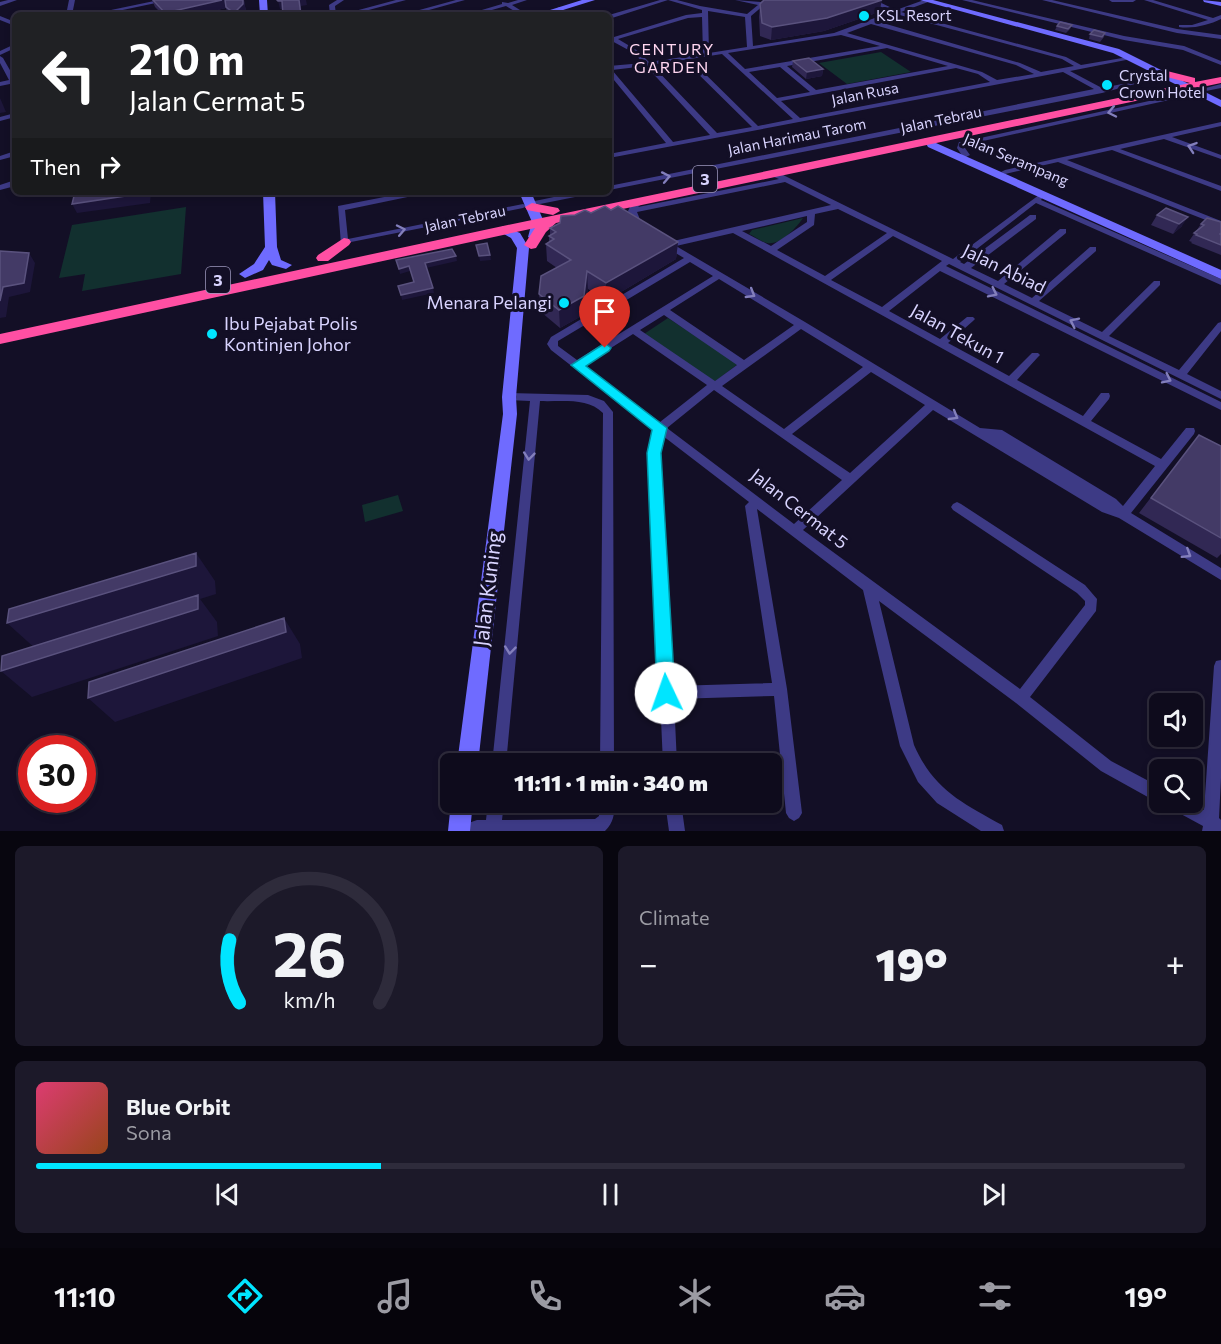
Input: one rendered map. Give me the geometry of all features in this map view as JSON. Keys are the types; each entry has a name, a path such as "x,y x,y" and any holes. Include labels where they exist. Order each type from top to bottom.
{"highway":[{"path":"1163,73 1189,87"},
{"name":"Jalan Tebrau","path":"612,192 857,147 1065,105 1105,93 1189,87 1221,74"},
{"name":"Jalan Tebrau","path":"0,339 503,230 536,214 637,206 772,173 1221,80"},
{"path":"857,147 913,139 929,140 929,137 935,134 986,121"},
{"path":"899,147 923,146 948,149 949,142 955,135"},
{"name":"Jalan Tebrau","path":"0,327 536,214 600,195"},
{"path":"531,245 541,229 536,214"},
{"path":"323,258 344,242"}],"street":[{"path":"0,4 14,0"},
{"path":"122,0 124,12"},
{"path":"106,12 167,0"},
{"path":"333,12 332,5 341,0"},
{"path":"371,12 403,0"},
{"path":"416,12 462,0"},
{"path":"499,0 520,12"},
{"path":"480,12 524,0"},
{"path":"548,12 591,0"},
{"path":"612,16 666,0"},
{"path":"672,0 704,12 748,16 764,2"},
{"path":"738,0 764,2"},
{"path":"871,0 898,13 1064,58 1082,67"},
{"path":"965,0 1124,39 1184,48 1221,63"},
{"path":"1045,0 1221,38"},
{"path":"1112,0 1133,0"},
{"path":"1147,0 1218,18"},
{"path":"1207,0 1221,4"},
{"path":"923,1 1090,46 1126,58 1189,87 1221,106"},
{"path":"612,69 842,33 898,13 923,1 1107,49 1163,73"},
{"path":"559,9 564,12"},
{"path":"612,38 704,12"},
{"path":"704,12 706,55"},
{"path":"748,16 750,48"},
{"path":"1151,24 1192,27 1218,18"},
{"path":"871,22 1018,64 1040,74"},
{"path":"660,25 661,35"},
{"path":"1192,27 1208,36"},
{"path":"842,33 980,73 997,82"},
{"path":"612,39 633,50 715,136"},
{"path":"743,71 888,47"},
{"path":"724,53 798,120"},
{"path":"0,58 12,78"},
{"path":"685,58 757,128"},
{"name":"Jalan Rusa","path":"612,155 1126,58"},
{"path":"4,66 12,64"},
{"path":"781,64 815,93"},
{"path":"776,100 950,69 956,66"},
{"path":"1064,70 1105,93"},
{"path":"612,73 671,144"},
{"name":"Jalan Harimau Tarom","path":"612,192 1050,100 1105,93 1132,84"},
{"path":"966,155 961,148 962,144 1189,87 1221,86"},
{"path":"1189,87 1221,106"},
{"path":"1050,100 1065,105"},
{"path":"1005,172 1221,124"},
{"path":"1164,136 1221,157"},
{"name":"Jalan Serampang","path":"929,140 1039,198 1221,282"},
{"path":"1111,148 1221,189"},
{"name":"Jalan Serampang","path":"948,149 1221,266"},
{"path":"1059,160 1221,224"},
{"name":"Jalan Abiad","path":"772,173 948,263 965,268 1221,394"},
{"path":"787,180 637,206 637,224 1106,509 1123,514 1221,574"},
{"path":"269,195 271,247 276,262 286,265"},
{"path":"366,195 367,202"},
{"path":"406,195 339,209 344,242 536,214 583,195"},
{"path":"520,195 536,214"},
{"path":"526,195 536,214"},
{"path":"882,311 1039,198"},
{"name":"Jalan Serampang","path":"1039,198 1221,275"},
{"path":"659,239 735,231 839,206"},
{"path":"965,268 1033,217 1020,212"},
{"path":"771,250 811,223 811,213"},
{"name":"Jalan Kuning","path":"503,230 516,236 523,248 512,403"},
{"name":"Jalan Tekun 1","path":"735,231 1163,465"},
{"path":"998,285 1063,231"},
{"path":"825,280 892,233"},
{"name":"Jalan Kuning","path":"468,753 531,245"},
{"path":"246,274 259,267 271,247"},
{"path":"1032,302 1093,249"},
{"name":"Jalan Cermat 5","path":"690,258 554,339 552,344 554,348 869,587 1021,698 1106,766 1149,790"},
{"path":"948,263 1221,406"},
{"path":"577,365 720,275"},
{"path":"1103,336 1157,283"},
{"path":"665,311 745,366"},
{"path":"941,343 970,319"},
{"path":"669,753 654,453 660,428 802,324"},
{"path":"1181,375 1221,326"},
{"path":"634,330 849,478"},
{"path":"1010,381 1035,355"},
{"path":"785,434 870,367"},
{"path":"1084,422 1105,396"},
{"path":"500,753 535,398"},
{"path":"512,403 535,398 588,399 600,404 609,412 608,753"},
{"path":"795,530 849,478 933,404"},
{"path":"1123,514 1163,465 1188,439"},
{"path":"751,506 780,690 794,813"},
{"path":"957,507 1081,589 1091,599 1091,608 1021,698"},
{"path":"869,587 907,746 916,770 933,791 996,831"},
{"path":"1191,813 1214,827 1221,666"},
{"path":"666,693 780,690"},
{"path":"470,823 482,813"},
{"path":"470,823 597,827 606,819 606,813"},
{"path":"675,813 677,831"}],"green space":[{"path":"881,52 911,72 847,84 819,63"},
{"path":"186,207 181,274 82,291 85,274 59,278 72,225"},
{"path":"803,218 792,231 777,242 765,242 749,234 752,230"},
{"path":"668,318 738,364 714,382 644,334"},
{"path":"398,495 403,511 365,522 362,505"}],"building":[{"path":"153,0 222,0 169,12 164,12"},
{"path":"225,0 243,0 243,4 235,12 226,7"},
{"path":"299,0 301,12 283,12 282,1 278,1"},
{"path":"764,0 882,0 827,18 772,27 762,23 760,4"},
{"path":"1060,22 1072,25 1068,29 1057,26"},
{"path":"1094,30 1105,33 1102,37 1090,34"},
{"path":"809,58 823,69 807,72 793,61"},
{"path":"74,195 132,195 72,204"},
{"path":"605,206 611,210 618,206 678,242 606,283 587,271 584,296 559,310 539,294 541,276 571,260 546,244 554,239 549,236 556,232 550,228 560,223 561,216 575,215 585,210 591,213"},
{"path":"1166,208 1188,217 1179,224 1157,215"},
{"path":"1207,218 1221,222 1221,245 1194,233 1204,225 1201,224"},
{"path":"487,243 490,255 479,256 476,245"},
{"path":"452,249 456,256 425,263 433,288 401,295 398,286 414,282 409,266 399,269 396,260"},
{"path":"0,251 29,253 24,283 3,287 0,301"},
{"path":"1199,435 1221,446 1221,538 1151,498"},
{"path":"196,553 196,566 7,623 9,609"},
{"path":"198,595 198,609 1,671 2,656"},
{"path":"284,618 286,632 88,698 89,682"}],"place":[{"name":"KSL Resort","path":"864,16"},
{"name":"Crystal Crown Hotel","path":"1107,85"},
{"name":"Menara Pelangi","path":"564,303"},
{"name":"Ibu Pejabat Polis Kontinjen Johor","path":"212,334"}],"district":[{"name":"CENTURY GARDEN","path":"672,58"}],"route":[{"path":"605,348 577,365 660,428 654,453 666,693"}]}
